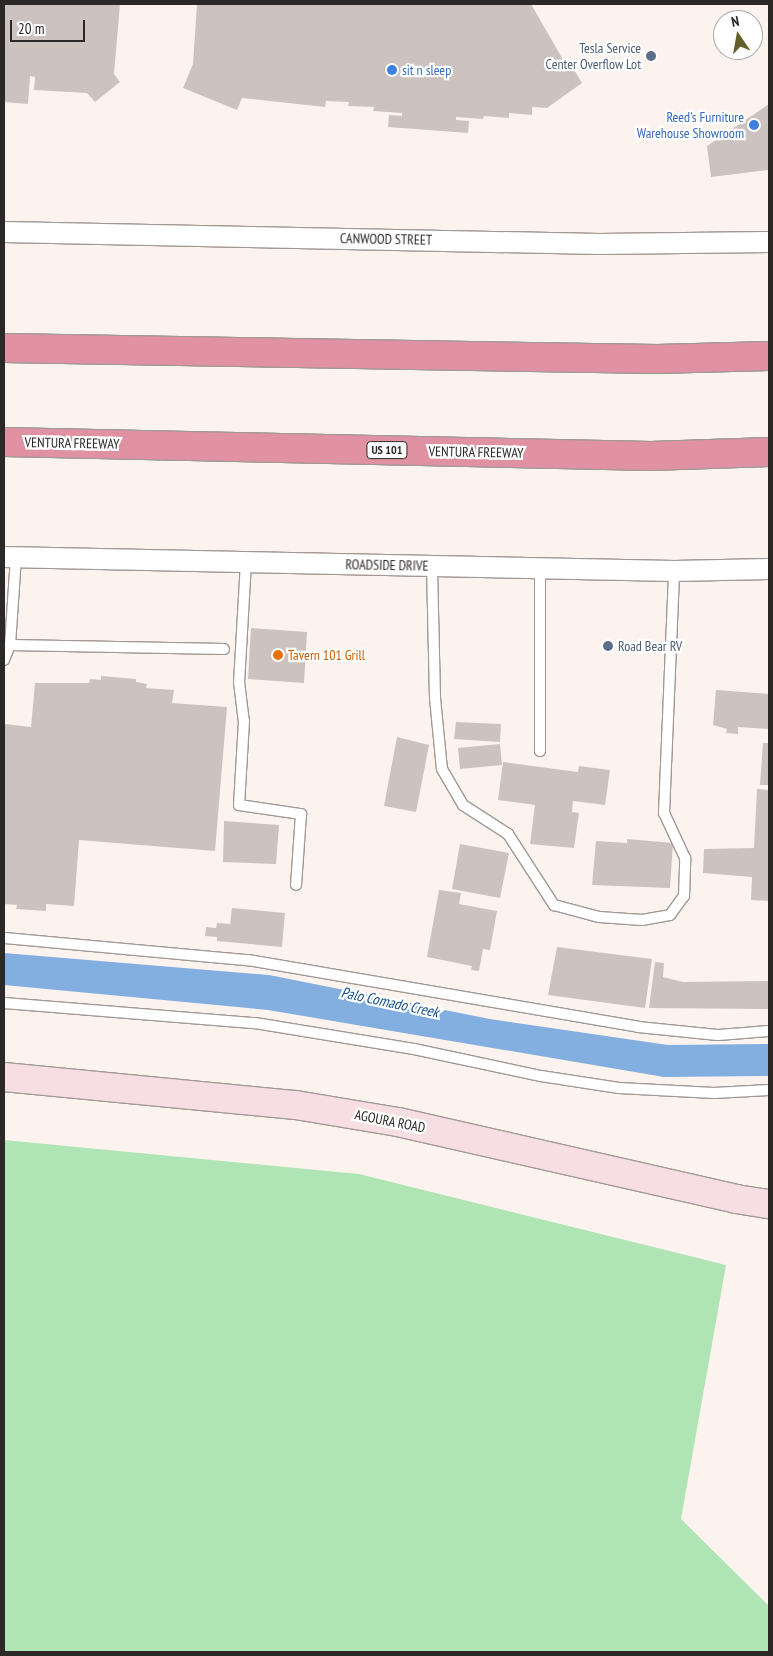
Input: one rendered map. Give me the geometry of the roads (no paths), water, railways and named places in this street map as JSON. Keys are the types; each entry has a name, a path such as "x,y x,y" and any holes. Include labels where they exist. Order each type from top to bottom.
{"highway":[{"path":"4,348 657,359 769,356"},
{"name":"VENTURA FREEWAY","path":"4,442 651,456 769,452"}],"main road":[{"name":"AGOURA ROAD","path":"4,1077 306,1106 398,1122 736,1200 769,1204"}],"street":[{"name":"CANWOOD STREET","path":"4,232 599,244 769,242"},
{"name":"ROADSIDE DRIVE","path":"10,557 674,571 769,569"}],"lane":[{"path":"4,660 10,645 10,557"},
{"path":"246,562 239,682 244,721 239,805 301,814 296,885"},
{"path":"432,566 435,698 442,769 454,791 463,805 508,834 554,905 599,917 642,920 670,915 684,896 685,858 664,813 674,571"},
{"path":"540,568 540,751"},
{"path":"10,645 224,649"},
{"path":"4,938 248,960 638,1027 718,1035 769,1031"},
{"path":"4,1003 255,1023 414,1049 541,1076 619,1088 714,1093 769,1090"}],"water":[{"name":"Palo Comado Creek","path":"4,953 269,975 490,1019 668,1045 769,1044 769,1076 664,1077 268,1010 4,985"}],"place":[{"name":"Tesla Service Center Overflow Lot","path":"651,56"},
{"name":"sit n sleep","path":"392,70"},
{"name":"Reed's Furniture Warehouse Showroom","path":"754,125"},
{"name":"Road Bear RV","path":"608,646"},
{"name":"Tavern 101 Grill","path":"278,655"}]}
